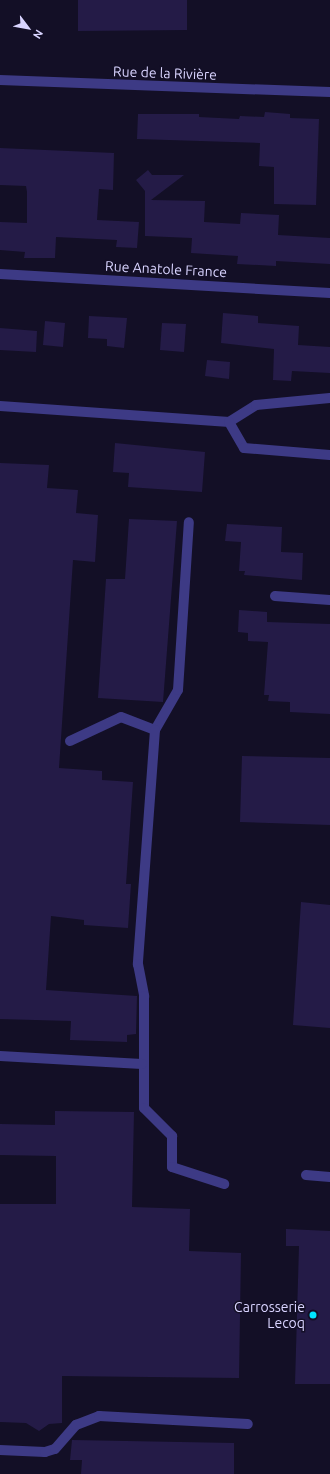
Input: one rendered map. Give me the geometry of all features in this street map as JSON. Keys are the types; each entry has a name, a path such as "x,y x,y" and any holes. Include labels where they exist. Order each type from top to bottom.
{"street":[{"name":"Rue de la Rivière","path":"0,80 330,92"},
{"name":"Rue Anatole France","path":"0,274 330,293"},
{"path":"0,406 229,422 256,405 330,398"},
{"path":"229,422 244,448 330,455"},
{"path":"189,522 178,690 155,730 138,964 144,996 142,1064 144,1108 172,1136 172,1167 224,1184"},
{"path":"275,596 330,600"},
{"path":"70,741 121,717 155,730"},
{"path":"0,1056 142,1064"},
{"path":"306,1175 330,1177"},
{"path":"0,1450 45,1452 55,1449 76,1425 99,1416 248,1424"}],"building":[{"path":"78,0 187,0 187,30 78,31"},
{"path":"265,112 290,114 290,118 319,119 316,205 274,204 274,167 259,166 260,143 137,139 138,114 199,114 199,117 239,119 240,116 264,117"},
{"path":"0,148 114,153 113,190 99,189 97,220 139,222 137,248 116,247 117,240 56,237 55,258 24,258 25,252 0,250 0,222 27,223 27,192 26,186 0,185"},
{"path":"148,170 152,175 184,175 151,200 205,201 204,222 240,224 241,213 279,215 278,235 330,238 330,264 276,261 276,266 237,264 238,256 191,253 192,238 145,236 145,191 136,180"},
{"path":"223,313 258,316 258,323 299,326 298,345 330,347 330,373 292,371 291,381 273,380 274,349 221,343"},
{"path":"89,316 127,318 124,348 107,346 107,339 88,338"},
{"path":"45,321 65,323 63,347 43,345"},
{"path":"162,323 186,324 184,352 160,350"},
{"path":"0,328 37,331 36,352 0,350"},
{"path":"207,360 230,362 229,379 205,376"},
{"path":"115,443 205,452 202,492 128,487 129,473 113,472"},
{"path":"0,463 49,465 47,488 78,490 76,513 98,515 95,562 73,560 59,768 102,771 102,780 133,782 126,884 131,884 128,928 84,925 84,920 51,916 46,990 137,996 136,1034 127,1035 127,1042 70,1040 71,1021 0,1019"},
{"path":"129,519 177,521 163,702 98,698 106,579 125,579"},
{"path":"227,524 282,527 281,552 303,553 302,580 244,575 245,571 239,571 241,542 225,541"},
{"path":"239,610 267,612 267,622 330,624 330,714 290,712 290,702 268,701 269,695 264,695 268,642 248,641 248,633 238,632"},
{"path":"242,756 330,758 330,825 240,822"},
{"path":"301,902 330,905 330,1028 293,1025"},
{"path":"55,1111 134,1112 132,1207 190,1209 189,1251 241,1253 239,1378 62,1376 62,1423 49,1424 39,1431 26,1423 0,1422 0,1204 56,1204 56,1156 0,1155 0,1124 55,1125"},
{"name":"Carrosserie Lecoq","path":"286,1229 330,1231 330,1384 295,1384 299,1246 286,1246"},
{"path":"72,1440 234,1443 234,1474 81,1474 82,1460 70,1460"}],"place":[{"name":"Carrosserie Lecoq","path":"313,1315"}]}
